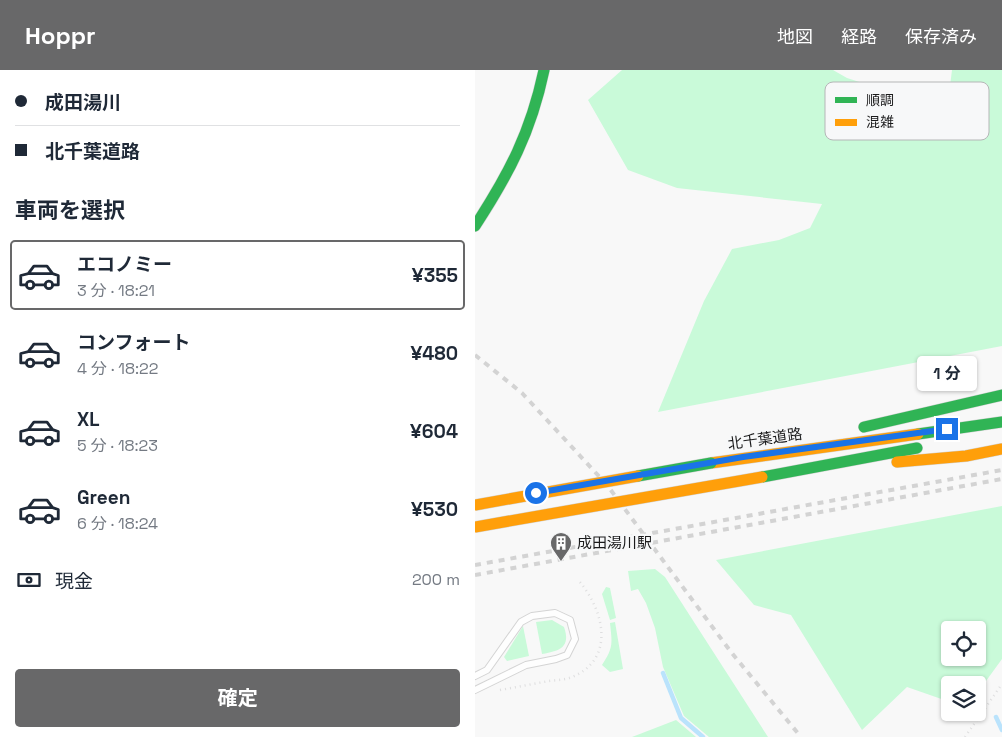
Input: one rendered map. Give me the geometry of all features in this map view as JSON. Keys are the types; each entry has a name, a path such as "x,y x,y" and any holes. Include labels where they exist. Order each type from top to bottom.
{"main road":[{"path":"475,226 517,158 530,128 545,70"},
{"path":"849,430 1002,395"},
{"name":"北千葉道路","path":"475,505 743,457 1002,422"},
{"path":"977,437 1002,433"},
{"path":"743,457 830,435"},
{"path":"475,528 929,446"},
{"path":"795,471 966,456 1002,449"}],"lane":[{"path":"475,676 487,670 521,622 532,616 555,613 570,620 575,639 567,654 556,659 526,665 475,690"}],"path":[{"path":"965,737 1002,684"}],"green space":[{"path":"622,70 833,70 847,78 860,82 825,82 825,140 989,140 989,82 950,82 952,70 1002,70 1002,346 658,412 704,301 732,249 779,240 810,228 822,204 677,188 628,170 588,100"},
{"path":"1002,506 1002,659 986,681 986,676 941,676 941,699 907,687 862,730 791,615 754,605 716,560"},
{"path":"655,569 665,577 768,737 709,737 684,716 663,667 655,628 646,603 638,589 631,591 628,571"},
{"path":"606,587 610,588 616,618 610,620 602,594"},
{"path":"552,620 564,627 566,634 565,644 559,649 542,654 536,622"},
{"path":"615,622 623,669 610,672 602,665 609,654 611,645 610,623"},
{"path":"523,626 529,656 507,661 504,657"},
{"path":"676,720 696,737 632,737"}],"waterway":[{"path":"663,673 681,718 703,737"},
{"path":"996,717 1002,730"}],"railway":[{"path":"475,355 522,393 607,485 731,652 801,737"},
{"path":"475,565 1002,470"},
{"path":"475,575 1002,479"}],"traffic: fast":[{"path":"475,226 517,152 533,113 544,70"},
{"path":"864,427 1002,395"},
{"path":"918,434 1002,422"},
{"path":"762,477 917,448"},
{"path":"638,476 711,463"}],"traffic: slow":[{"path":"711,463 918,434"},
{"path":"897,462 966,456 1002,449"},
{"path":"475,505 638,476"},
{"path":"475,527 762,477"}],"place":[{"name":"成田湯川駅","path":"561,562"}],"route":[{"path":"536,493 743,457 947,429"}]}
